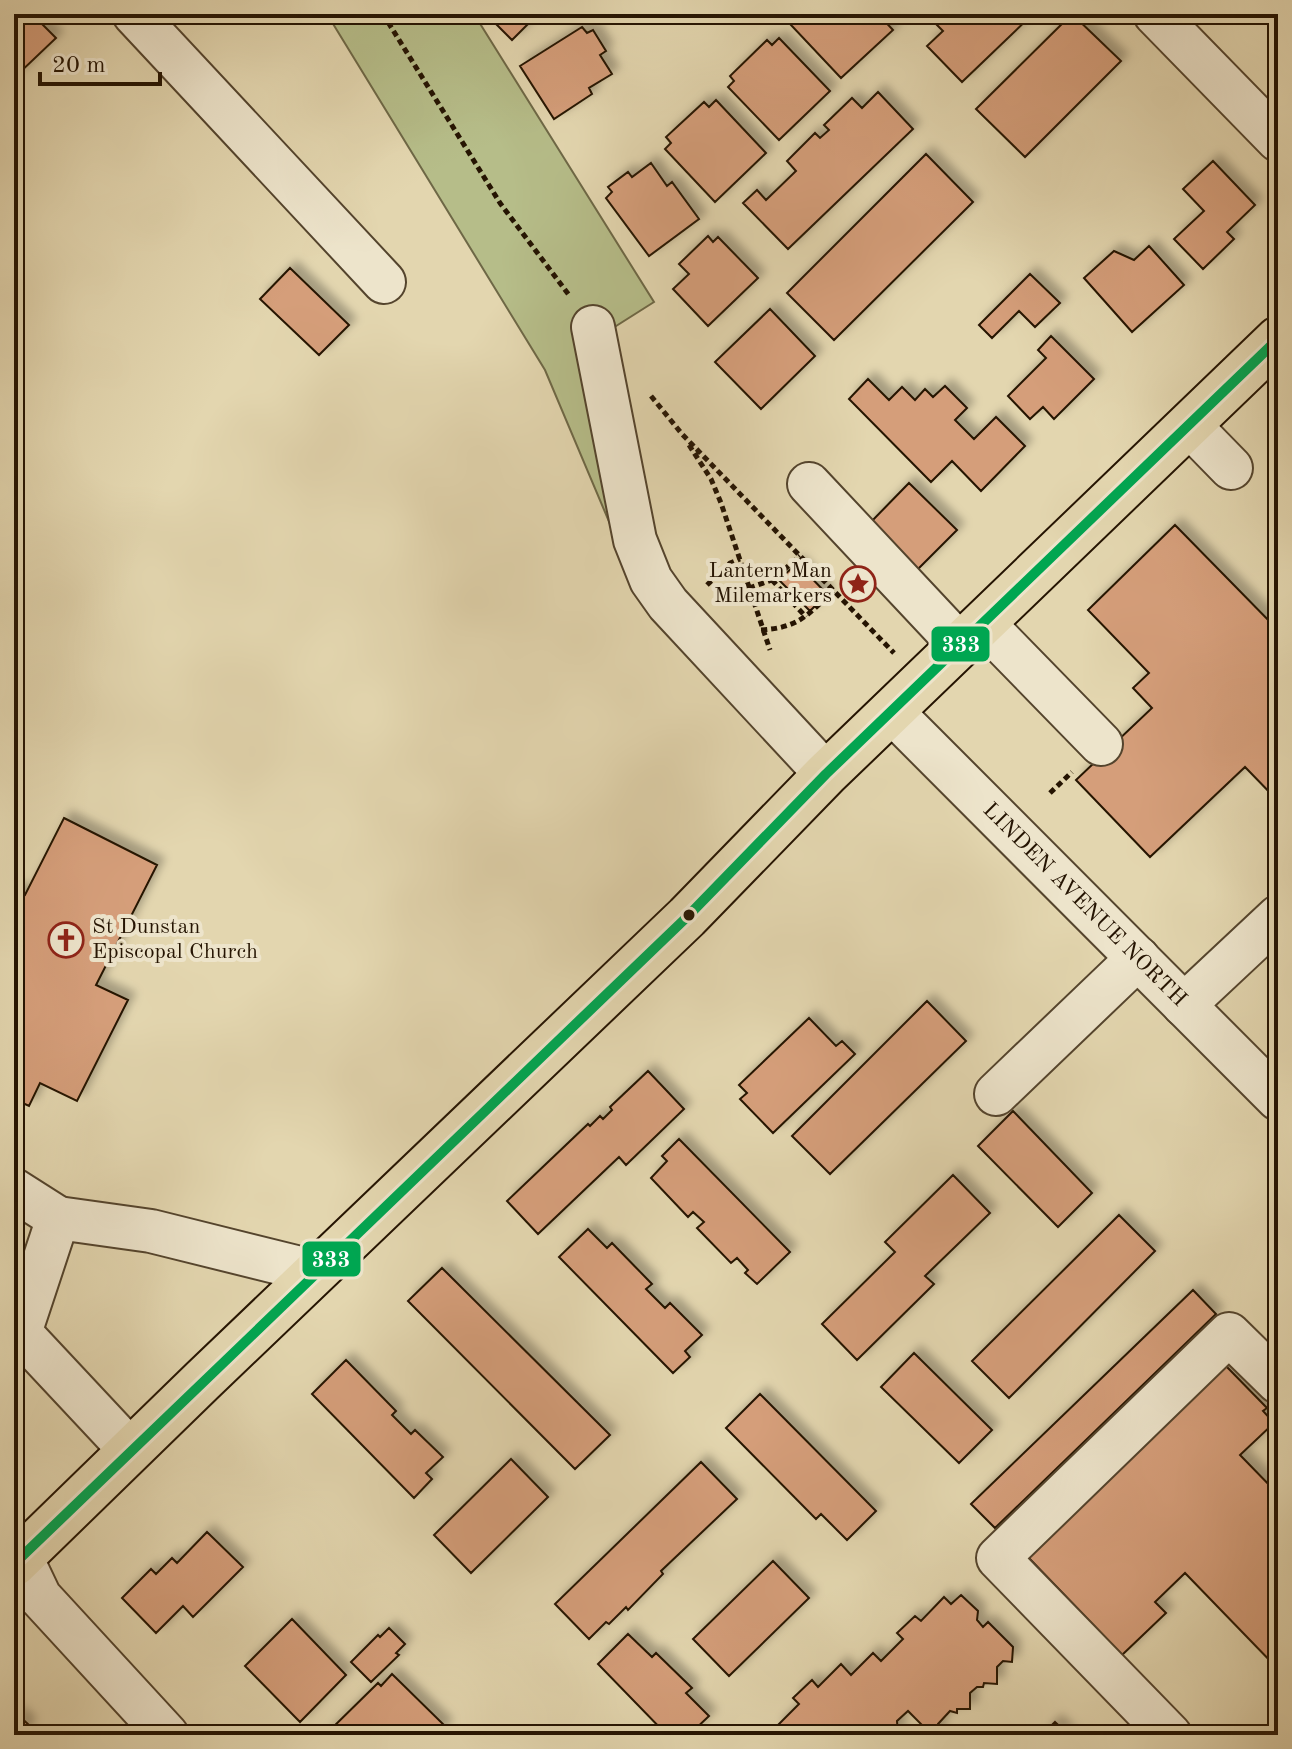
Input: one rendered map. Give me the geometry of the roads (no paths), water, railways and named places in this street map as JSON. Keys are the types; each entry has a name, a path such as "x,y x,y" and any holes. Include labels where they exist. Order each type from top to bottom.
{"main road":[{"path":"16,1558 687,917 826,774 1189,425 1273,354"}],"street":[{"path":"134,14 384,282"},
{"path":"1155,14 1278,140"},
{"path":"593,327 635,540 651,580 677,614 826,774"},
{"path":"1189,425 1231,468"},
{"path":"809,484 972,634 1101,744"},
{"name":"LINDEN AVENUE NORTH","path":"891,711 1278,1099"},
{"path":"1184,1005 1278,917"},
{"path":"996,1094 1138,958"},
{"path":"14,1190 58,1218 151,1231 316,1272"},
{"path":"58,1218 17,1328 130,1450"},
{"path":"1170,1735 998,1558 1229,1334 1278,1382"},
{"path":"16,1558 40,1597 167,1735"}],"place":[{"name":"Lantern Man Milemarkers","path":"858,584"},
{"name":"St Dunstan Episcopal Church","path":"66,940"}]}
